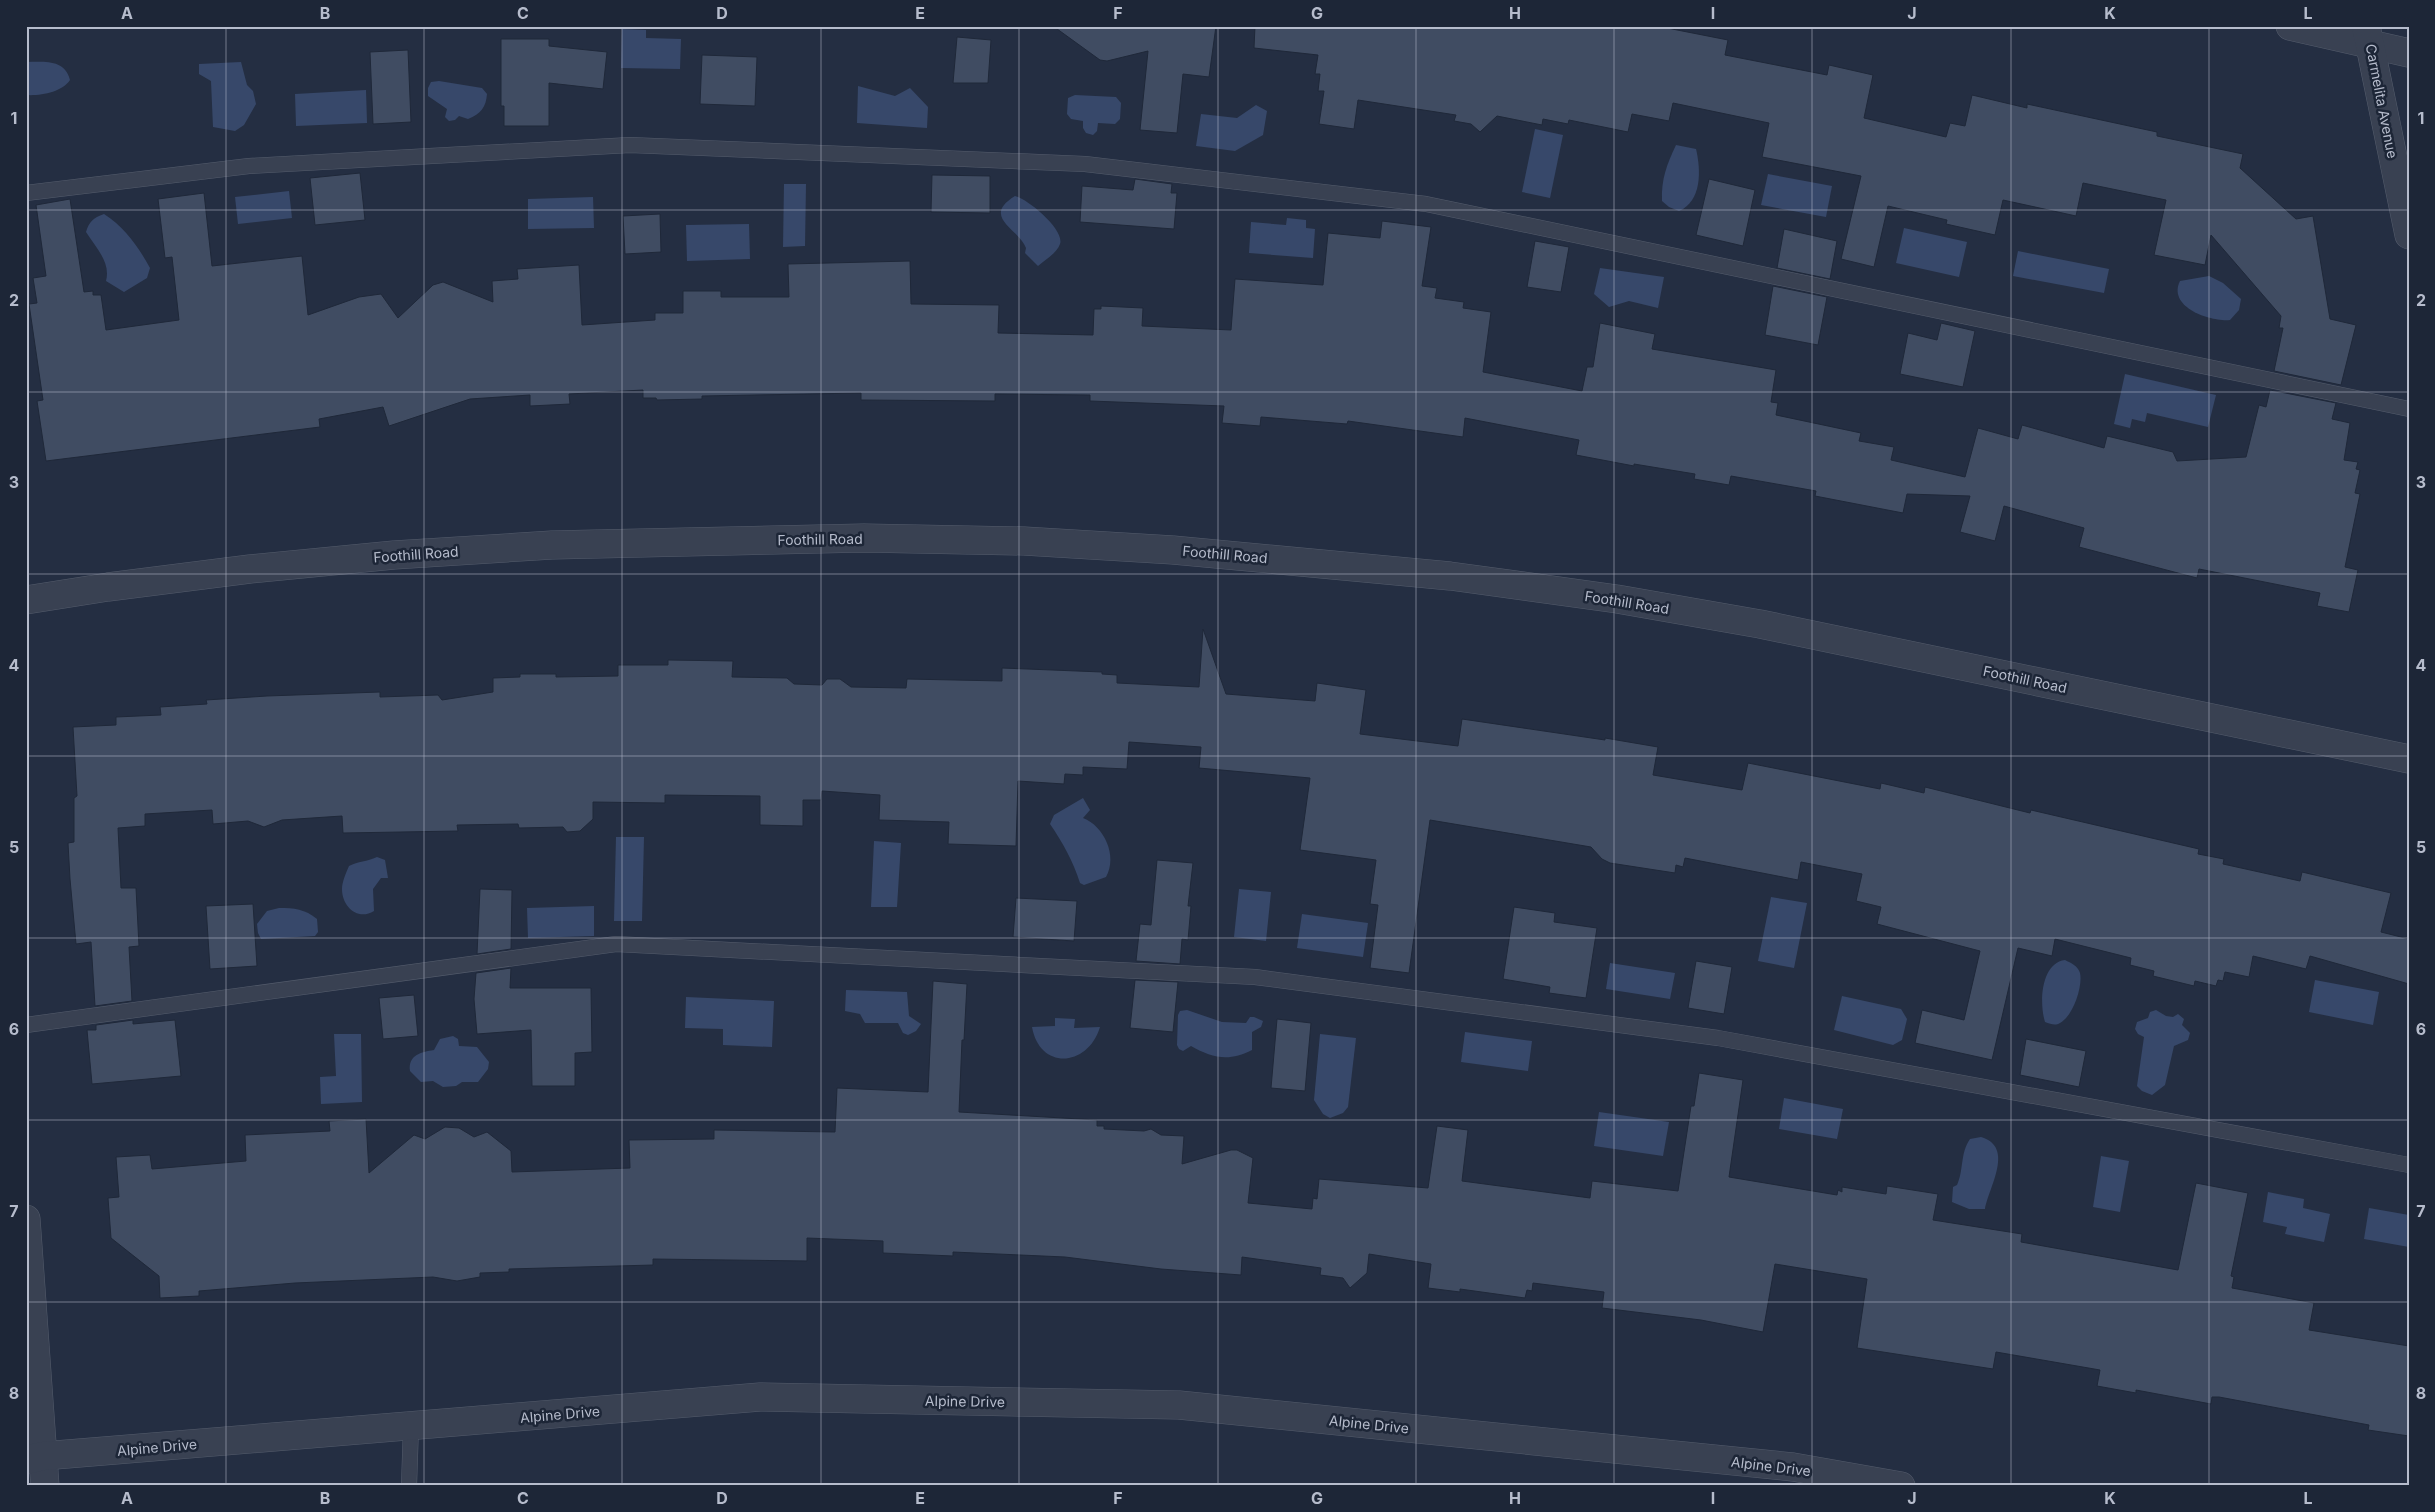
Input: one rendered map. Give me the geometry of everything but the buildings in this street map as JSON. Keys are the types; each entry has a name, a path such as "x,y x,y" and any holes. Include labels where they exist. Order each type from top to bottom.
{"street":[{"path":"2290,26 2368,34 2409,53"},
{"name":"Carmelita Avenue","path":"2368,34 2409,235"},
{"name":"Foothill Road","path":"26,600 108,587 250,569 394,555 552,545 864,538 1024,541 1173,550 1440,575 1617,599 1760,624 2409,759"},
{"path":"26,1219 35,1458 45,1486"},
{"name":"Alpine Drive","path":"35,1458 760,1397 1179,1405 1793,1467 1901,1486"}],"lane":[{"path":"26,193 249,166 630,145 1085,164 1426,204 2409,409"},
{"path":"26,1025 616,944 1255,977 1718,1038 2409,1165"},
{"path":"409,1486 411,1426"}],"water":[{"path":"622,29 646,30 646,38 681,39 680,69 621,68"},
{"path":"26,62 47,62 59,65 64,68 70,80 57,90 38,95 26,95"},
{"path":"241,62 247,85 253,91 256,104 244,125 235,131 213,127 211,81 199,74 199,64"},
{"path":"439,81 482,88 487,94 484,106 476,115 468,119 459,116 455,120 449,121 445,117 447,109 428,96 428,88 431,82"},
{"path":"858,86 895,96 910,88 928,107 927,128 857,123"},
{"path":"366,90 367,123 296,126 295,94"},
{"path":"1075,95 1116,97 1121,103 1120,119 1115,124 1098,123 1097,131 1093,135 1086,133 1083,128 1083,121 1071,119 1067,114 1068,98"},
{"path":"1256,105 1267,111 1263,135 1235,151 1196,146 1201,114 1237,118"},
{"path":"1535,129 1563,135 1550,198 1522,192"},
{"path":"1676,145 1696,149 1699,166 1696,193 1687,206 1679,211 1669,207 1662,201 1662,186 1665,172"},
{"path":"1768,174 1832,186 1826,217 1761,205"},
{"path":"784,184 806,184 805,246 783,247"},
{"path":"289,191 292,218 238,224 235,197"},
{"path":"1015,196 1021,198 1044,216 1057,231 1060,238 1060,244 1056,250 1038,266 1025,253 1026,248 1022,241 1001,216 1001,210 1005,203"},
{"path":"593,197 594,228 528,229 528,199"},
{"path":"104,214 112,219 131,238 150,268 147,278 124,292 106,281 105,261 86,232 92,221"},
{"path":"1287,218 1306,220 1306,228 1315,229 1313,258 1249,253 1251,222 1286,225"},
{"path":"749,224 750,259 687,261 686,225"},
{"path":"1904,228 1967,242 1959,277 1896,263"},
{"path":"2018,251 2109,269 2104,293 2013,276"},
{"path":"1600,268 1664,277 1658,308 1629,301 1609,307 1594,294"},
{"path":"2209,276 2223,283 2241,299 2239,310 2230,320 2202,315 2185,305 2180,298 2178,290 2180,281"},
{"path":"2125,374 2216,395 2208,427 2147,413 2145,422 2132,419 2130,428 2114,424"},
{"path":"1083,798 1090,810 1083,818 1091,822 1103,835 1110,851 1109,869 1106,877 1084,885 1080,883 1067,852 1050,824 1054,815"},
{"path":"616,837 644,837 642,921 614,921"},
{"path":"874,841 901,843 897,907 871,907"},
{"path":"377,857 385,860 388,878 381,878 373,889 374,911 368,914 357,913 348,907 343,896 344,878 349,866"},
{"path":"1239,889 1271,892 1266,941 1234,937"},
{"path":"1771,897 1807,903 1794,968 1758,961"},
{"path":"594,906 594,936 528,938 527,908"},
{"path":"279,908 299,910 313,916 317,919 318,932 315,936 261,939 257,924 267,911"},
{"path":"1302,914 1368,923 1363,957 1297,948"},
{"path":"2065,960 2078,968 2080,973 2081,979 2076,1000 2069,1014 2060,1023 2045,1022 2042,1005 2044,985 2051,968"},
{"path":"1610,963 1675,973 1670,999 1606,989"},
{"path":"2315,980 2379,992 2373,1025 2309,1012"},
{"path":"846,990 907,992 909,1016 921,1024 916,1031 908,1035 903,1033 898,1023 865,1023 860,1014 845,1011"},
{"path":"1842,996 1901,1009 1907,1019 1902,1040 1893,1045 1834,1030"},
{"path":"686,997 774,1001 772,1047 723,1045 723,1029 685,1028"},
{"path":"1187,1010 1222,1022 1246,1023 1250,1017 1263,1021 1261,1027 1252,1032 1252,1050 1236,1056 1213,1056 1191,1046 1183,1051 1179,1049 1177,1045 1178,1015 1180,1011"},
{"path":"2156,1010 2166,1016 2173,1017 2178,1014 2184,1019 2182,1025 2190,1033 2188,1040 2174,1046 2165,1085 2152,1095 2142,1091 2137,1086 2144,1037 2138,1034 2135,1029 2137,1022 2148,1018 2150,1012"},
{"path":"1055,1018 1075,1019 1074,1028 1100,1027 1094,1040 1085,1050 1075,1056 1054,1057 1044,1051 1037,1041 1032,1027 1055,1026"},
{"path":"1465,1032 1532,1041 1528,1071 1461,1062"},
{"path":"334,1034 361,1034 362,1102 321,1104 320,1077 336,1076"},
{"path":"1320,1034 1356,1038 1348,1107 1343,1113 1330,1118 1323,1114 1314,1100"},
{"path":"453,1036 458,1039 459,1046 477,1047 489,1062 488,1069 478,1082 462,1082 456,1086 443,1087 433,1081 421,1082 410,1071 413,1058 420,1053 434,1050 440,1039"},
{"path":"1784,1098 1843,1109 1837,1139 1779,1129"},
{"path":"1599,1112 1669,1122 1663,1156 1594,1146"},
{"path":"1981,1137 1991,1142 1997,1149 1997,1168 1985,1209 1969,1209 1952,1202 1953,1187 1957,1185 1961,1173 1967,1144 1970,1139"},
{"path":"2101,1156 2129,1161 2120,1212 2093,1207"},
{"path":"2268,1192 2304,1199 2303,1208 2330,1214 2324,1242 2285,1234 2287,1227 2263,1222"},
{"path":"2369,1208 2409,1215 2409,1247 2364,1239"}]}
